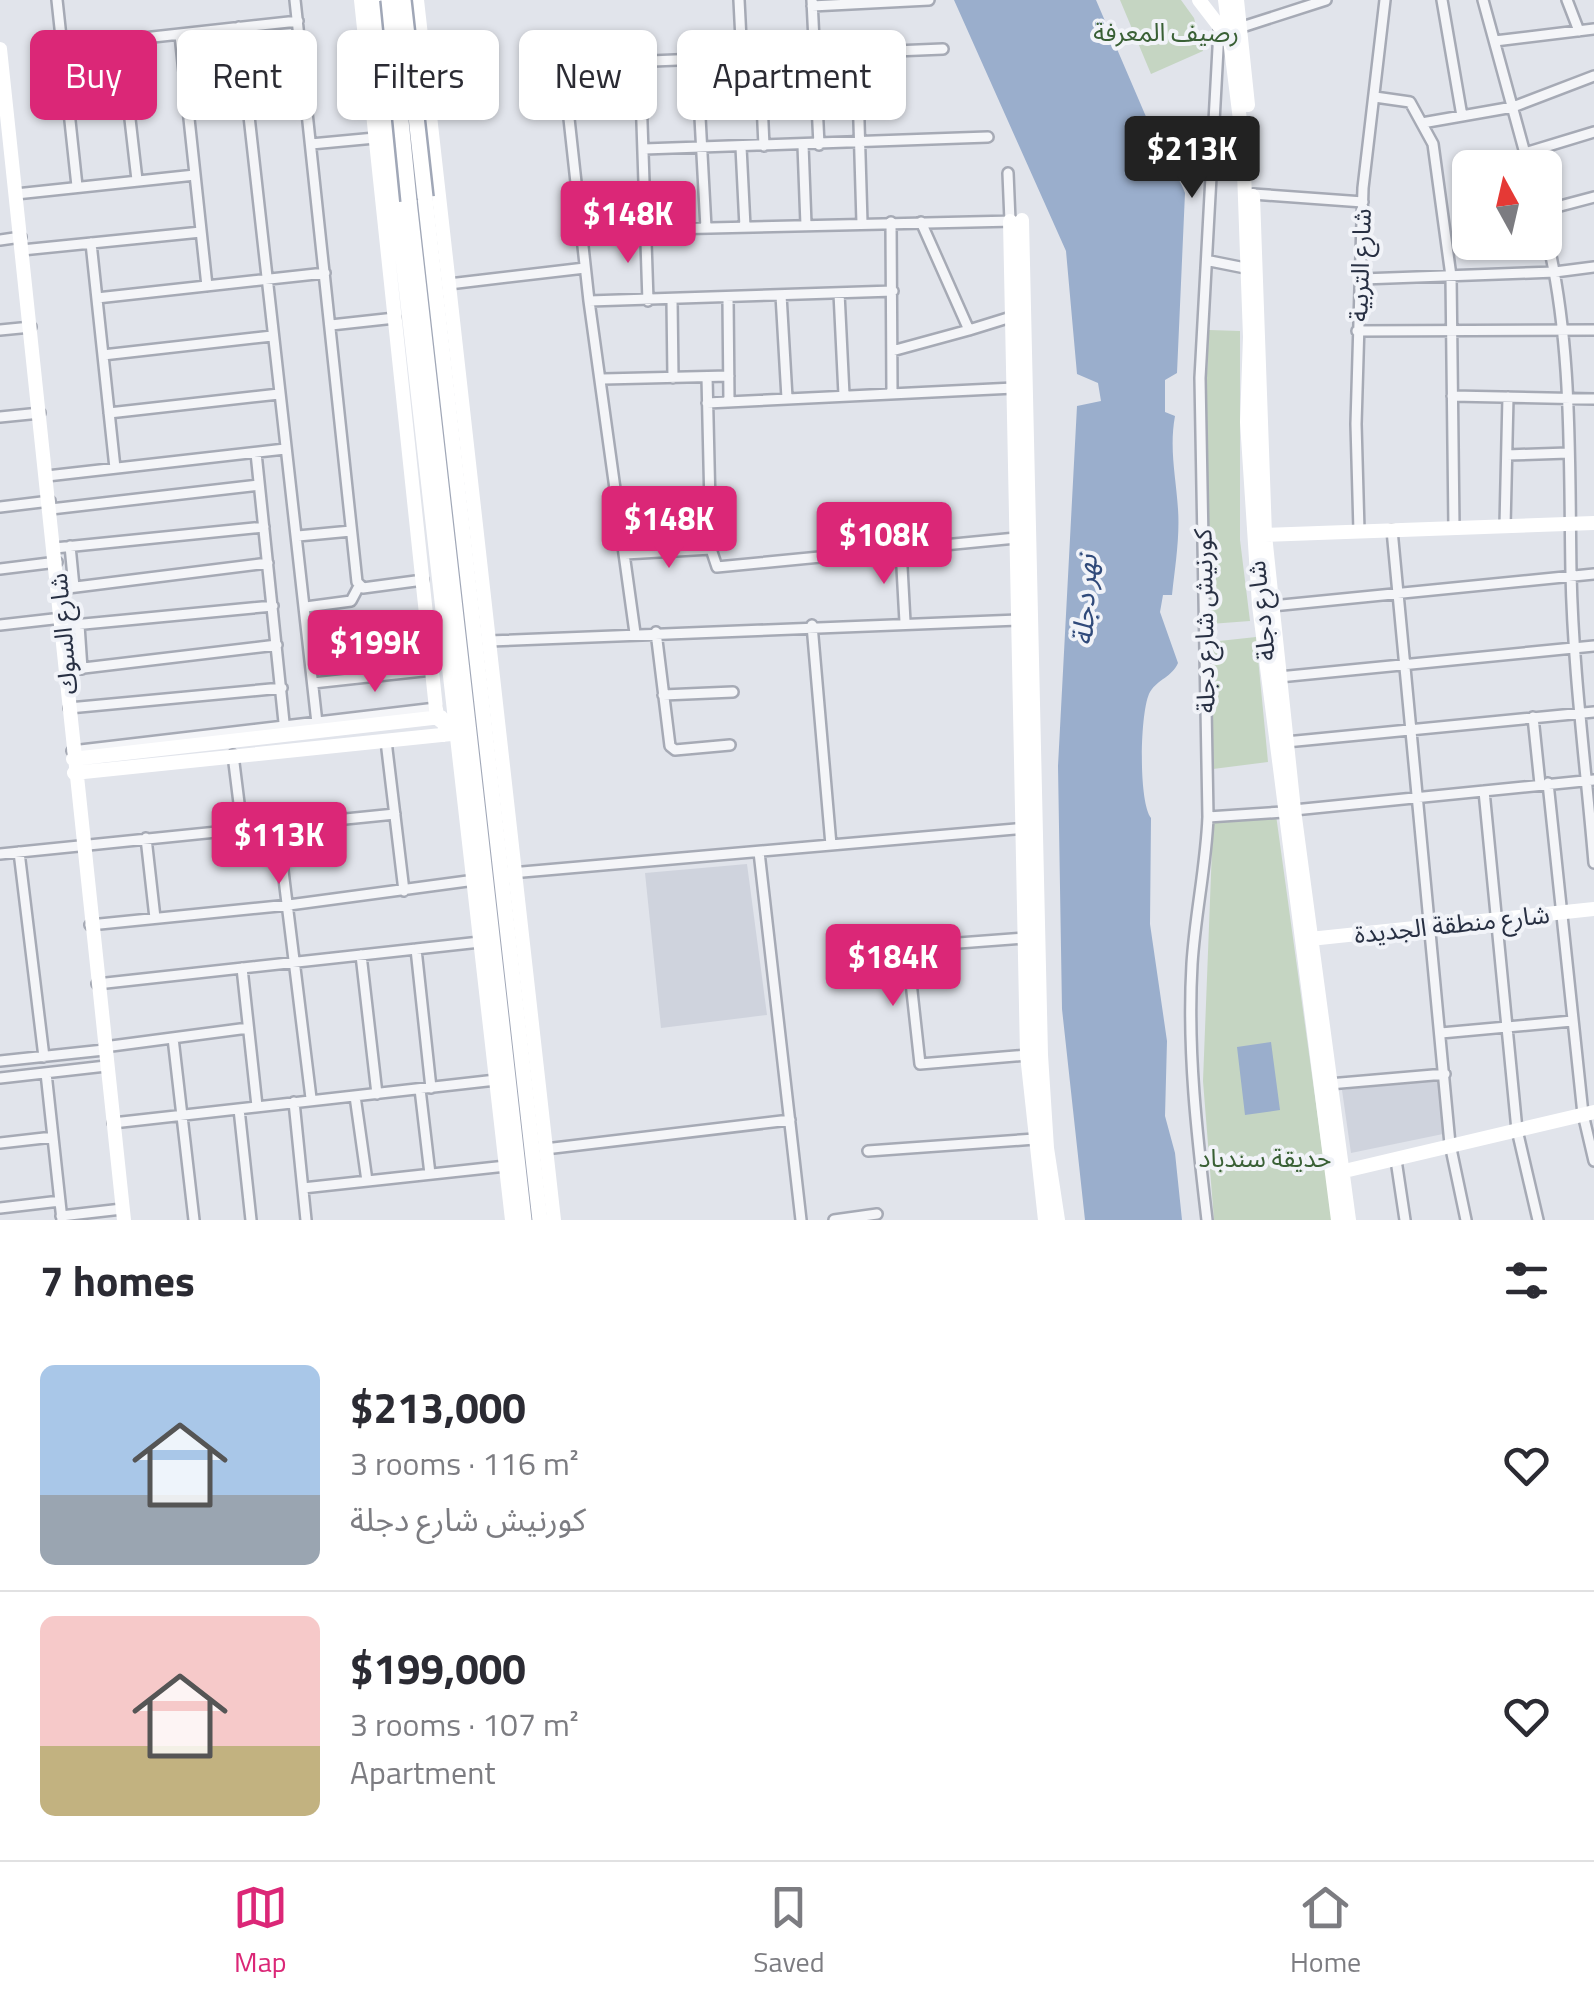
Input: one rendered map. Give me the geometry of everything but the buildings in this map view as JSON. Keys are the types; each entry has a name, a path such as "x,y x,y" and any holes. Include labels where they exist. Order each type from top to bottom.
{"main road":[{"path":"389,0 417,199 508,1012 540,1220"},
{"path":"402,0 417,199"},
{"path":"524,1220 530,1147"}],"street":[{"path":"57,0 60,30"},
{"path":"295,0 359,586 351,601 306,607"},
{"path":"362,0 375,138 397,282 439,393 488,641 493,876 480,942 508,1012 496,1080 512,1220"},
{"path":"374,0 377,30"},
{"path":"417,0 420,30"},
{"path":"739,0 740,30"},
{"path":"813,30 812,3 929,0"},
{"path":"1199,0 1232,46"},
{"name":"شارع دجلة","path":"1226,0 1244,144 1252,506 1336,1174 1348,1220"},
{"name":"شارع دجلة","path":"1237,0 1253,194 1265,535 1286,742 1288,811 1329,1084 1338,1220"},
{"path":"1242,27 1326,0"},
{"name":"شارع التربية","path":"1360,532 1358,331 1363,202 1386,0"},
{"path":"1442,0 1462,116"},
{"path":"1484,0 1524,150"},
{"path":"1567,0 1580,31"},
{"path":"379,30 384,7 396,2 414,10 420,30"},
{"path":"216,30 298,21"},
{"name":"كورنيش شارع دجلة","path":"1206,1220 1193,1100 1192,962 1204,886 1208,818 1200,378 1210,261 1217,22"},
{"path":"238,27 317,723"},
{"path":"1495,41 1594,29"},
{"name":"شارع السوك","path":"0,49 5,147 16,194 50,505 67,588 74,669 70,708 73,761 123,1215"},
{"path":"906,52 943,49"},
{"path":"1422,124 1513,106 1594,76"},
{"path":"1376,97 1410,102 1433,144 1451,276 1454,528"},
{"path":"70,120 78,186"},
{"path":"130,120 137,180"},
{"path":"189,120 208,286"},
{"path":"384,120 397,282 394,318 436,713 450,734 493,876"},
{"path":"430,120 449,284 439,393 454,708 450,734"},
{"path":"569,120 588,301 603,379 635,634"},
{"path":"643,120 648,301"},
{"path":"701,120 706,228"},
{"path":"763,120 764,146"},
{"path":"818,120 819,145"},
{"path":"859,120 862,223"},
{"path":"1535,150 1594,132"},
{"path":"311,144 375,138"},
{"path":"644,149 988,138"},
{"path":"804,145 806,225"},
{"path":"741,146 745,227"},
{"path":"1008,173 1016,221 1029,827 1043,1099 1058,1220"},
{"path":"16,194 195,175"},
{"path":"1253,194 1363,202"},
{"path":"1562,205 1594,197"},
{"path":"580,231 1016,221"},
{"path":"1016,221 1011,317 1019,387 1016,538 1024,619"},
{"path":"891,222 892,393"},
{"path":"922,222 969,330"},
{"path":"0,240 22,244 91,243 202,232"},
{"path":"91,243 116,468"},
{"path":"1552,260 1561,331 1572,524 1571,576 1594,863"},
{"path":"1210,261 1245,268"},
{"path":"1362,279 1594,267"},
{"path":"449,284 585,268"},
{"path":"97,298 325,272"},
{"path":"588,301 893,290"},
{"path":"839,293 844,396"},
{"path":"781,295 787,398"},
{"path":"728,298 729,401"},
{"path":"672,300 673,378"},
{"path":"892,351 1011,317"},
{"path":"331,325 394,318"},
{"path":"0,330 31,326"},
{"path":"1358,331 1594,330"},
{"path":"103,355 272,336"},
{"path":"603,379 728,376"},
{"path":"706,377 712,549 717,567 1016,538"},
{"path":"707,402 1019,387"},
{"path":"109,413 279,394"},
{"path":"1452,396 1594,399"},
{"path":"1504,526 1508,397"},
{"path":"0,418 40,413"},
{"path":"47,476 285,449"},
{"path":"256,452 285,731"},
{"path":"1507,455 1568,453"},
{"path":"0,507 260,485"},
{"path":"1265,535 1594,523"},
{"path":"0,569 60,552 264,527"},
{"path":"1392,530 1450,1144 1466,1220"},
{"path":"298,536 352,531"},
{"path":"625,554 712,549"},
{"path":"902,549 905,622"},
{"path":"67,588 268,563"},
{"path":"1272,606 1594,574"},
{"path":"359,586 423,580"},
{"path":"0,625 273,606"},
{"path":"488,641 1024,619"},
{"path":"812,625 831,845"},
{"path":"309,640 428,627"},
{"path":"656,632 674,750 730,745"},
{"path":"74,669 277,645"},
{"path":"1279,677 1594,646"},
{"path":"313,682 432,670"},
{"path":"70,708 282,688"},
{"path":"663,695 733,692"},
{"path":"73,761 454,708"},
{"path":"1286,742 1594,712"},
{"path":"285,731 317,723 436,713"},
{"path":"1533,717 1594,1161"},
{"path":"73,761 233,755 450,734"},
{"path":"386,741 404,891"},
{"path":"233,755 242,827"},
{"path":"1208,818 1590,781"},
{"path":"1484,791 1517,1130 1538,1220"},
{"path":"0,854 277,822 395,814"},
{"path":"277,822 311,1098"},
{"path":"90,925 289,905 493,876 1029,827"},
{"path":"1029,827 1025,938 1028,1056 1045,1220"},
{"path":"146,838 156,918"},
{"path":"19,852 44,1056"},
{"path":"758,852 801,1220"},
{"name":"شارع منطقة الجديدة","path":"1310,939 1594,909"},
{"path":"1025,938 919,946 910,948 908,955 920,1064 1028,1056"},
{"path":"97,984 480,942"},
{"path":"416,949 430,1174"},
{"path":"361,955 376,1094"},
{"path":"242,968 257,1106"},
{"path":"1441,1033 1572,1021"},
{"path":"0,1078 46,1072 173,1038 248,1028"},
{"path":"173,1038 194,1220"},
{"path":"0,1061 105,1054"},
{"path":"46,1072 62,1218 123,1215"},
{"path":"1329,1084 1445,1074"},
{"path":"112,1123 496,1080"},
{"path":"355,1096 366,1181"},
{"path":"294,1102 306,1220"},
{"path":"239,1109 251,1220"},
{"path":"1336,1174 1588,1113"},
{"path":"554,1220 530,1147 790,1120"},
{"path":"0,1143 53,1137"},
{"path":"868,1151 1035,1139"},
{"path":"1396,1160 1405,1220"},
{"path":"303,1188 506,1166"},
{"path":"0,1208 60,1201"},
{"path":"834,1220 878,1214"}],"shaded area":[{"path":"747,864 767,1015 661,1028 645,873"},
{"path":"1440,1077 1443,1134 1351,1153 1342,1090"}],"green space":[{"name":"رصيف المعرفة","path":"1120,0 1181,0 1194,18 1203,51 1151,74"},
{"path":"1209,330 1240,331 1240,540 1250,621 1210,624 1205,416"},
{"path":"1256,637 1268,762 1213,769 1210,642"},
{"name":"حديقة سندباد","path":"1276,815 1332,1220 1214,1220 1203,1081 1213,823"}],"water":[{"name":"نهر دجلة","path":"954,0 1096,0 1158,148 1185,193 1177,373 1165,380 1165,412 1175,416 1178,541 1172,595 1163,595 1160,612 1178,663 1150,692 1142,755 1144,794 1151,818 1150,924 1167,1041 1165,1116 1175,1153 1182,1220 1085,1220 1062,1009 1058,766 1077,406 1101,401 1098,383 1077,374 1066,251"},
{"path":"1271,1042 1280,1110 1245,1115 1237,1047"}]}
